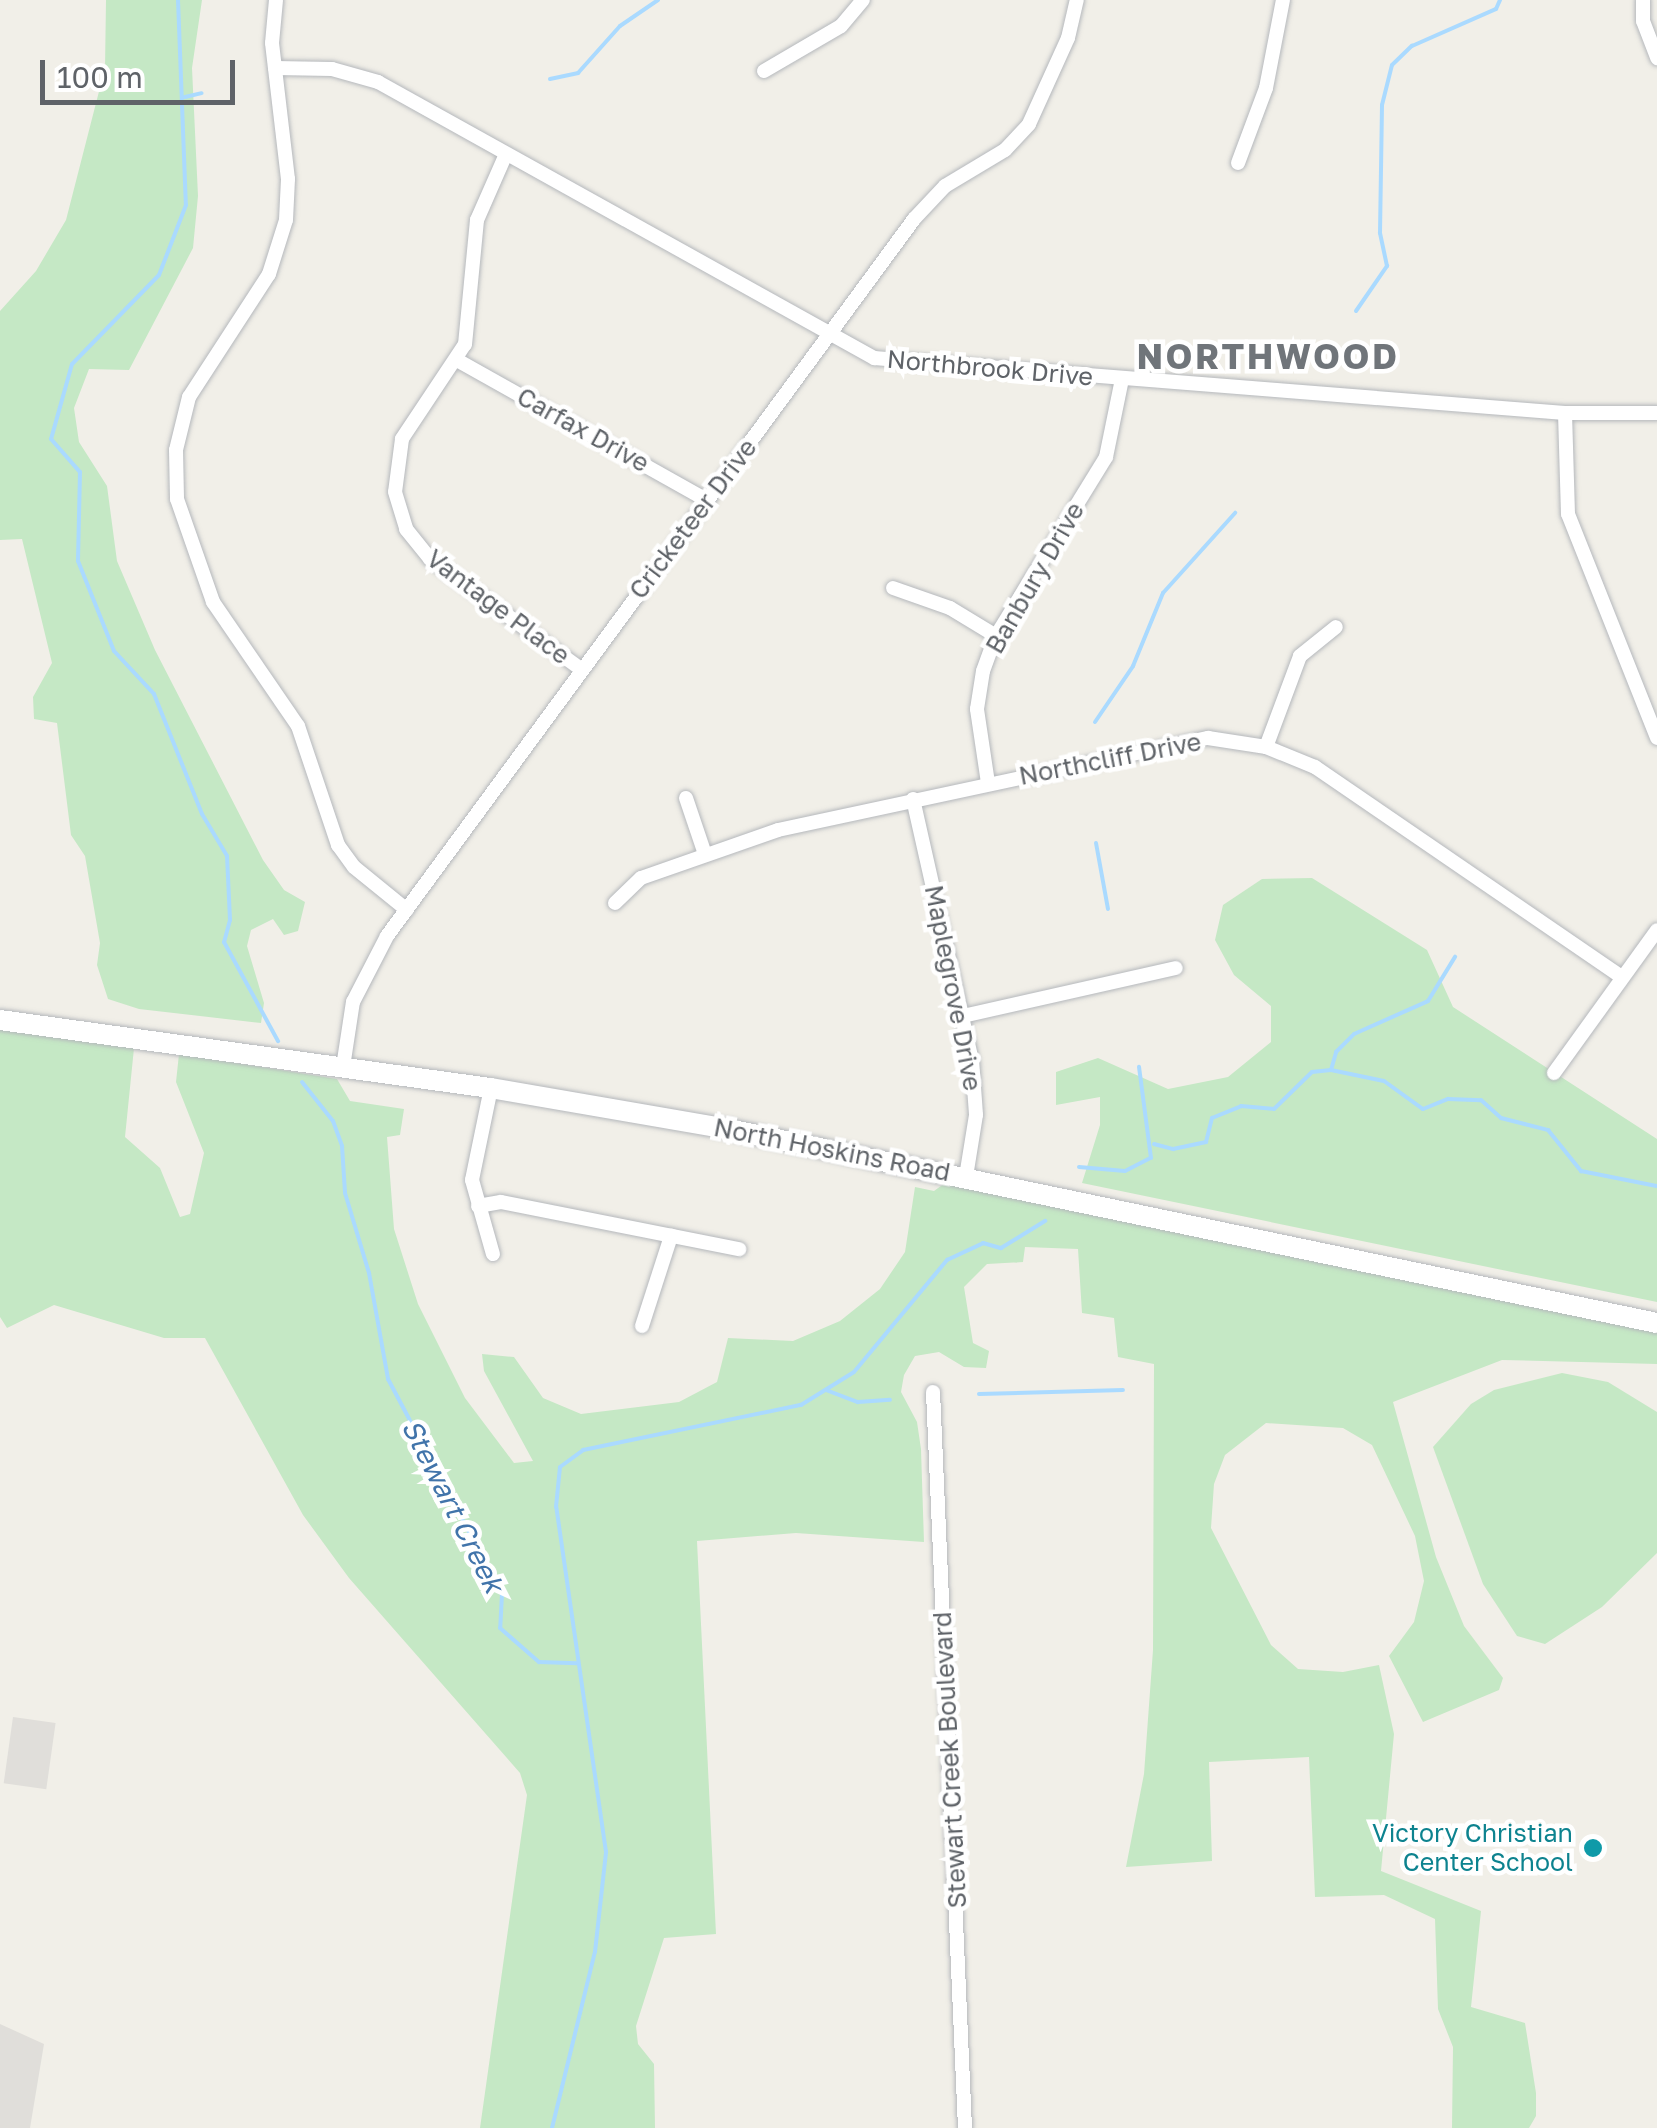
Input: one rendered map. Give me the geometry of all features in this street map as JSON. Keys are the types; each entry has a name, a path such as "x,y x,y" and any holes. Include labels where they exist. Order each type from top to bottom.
{"street":[{"path":"276,0 275,68 288,179 282,237 262,285 189,397 176,450 177,498 213,602 298,726 338,845 354,867 406,910"},
{"path":"764,71 841,26 863,0"},
{"name":"Cricketeer Drive","path":"343,1066 362,978 406,910 929,200 1005,150 1029,124 1068,38 1076,0"},
{"path":"1238,163 1266,88 1283,0"},
{"path":"1643,0 1642,21 1657,58"},
{"name":"Northbrook Drive","path":"275,68 358,75 506,154 828,337 898,362 1564,413 1657,413"},
{"name":"Vantage Place","path":"506,154 477,220 471,324 457,360 412,418 397,452 395,492 406,528 430,559 582,670"},
{"name":"Carfax Drive","path":"457,360 708,500"},
{"name":"Banbury Drive","path":"988,783 977,709 996,636 1106,457 1122,379"},
{"path":"1564,413 1568,514 1657,738"},
{"path":"893,588 950,608 996,636"},
{"path":"1266,746 1300,656 1336,627"},
{"name":"Northcliff Drive","path":"615,903 641,878 705,854 913,800 1183,740 1266,746 1315,767 1620,976"},
{"path":"686,798 705,854"},
{"name":"Maplegrove Drive","path":"913,800 976,1090 966,1177"},
{"path":"1554,1072 1657,930"},
{"path":"962,1016 1176,968"},
{"name":"North Hoskins Road","path":"0,1020 491,1088 966,1177 1657,1323"},
{"path":"491,1088 472,1180 492,1254"},
{"path":"478,1206 500,1202 739,1249"},
{"path":"642,1326 672,1236"},
{"name":"Stewart Creek Boulevard","path":"933,1392 965,2128"}],"shaded area":[{"path":"13,1717 56,1723 46,1789 4,1783"},
{"path":"0,2024 44,2044 30,2128 0,2128"}],"green space":[{"path":"106,0 202,0 192,68 198,196 193,248 129,370 89,369 74,408 79,442 107,486 117,561 155,650 263,860 284,890 305,902 298,931 284,935 273,919 251,930 247,946 264,1003 261,1023 139,1009 108,999 97,965 100,943 85,856 71,835 57,723 34,719 33,697 52,663 22,539 0,540 0,311 36,271 66,220 105,68"},
{"path":"1312,878 1427,950 1453,1007 1657,1139 1657,1302 1082,1183 1100,1125 1100,1097 1056,1105 1056,1072 1098,1058 1168,1089 1228,1077 1271,1042 1271,1006 1234,975 1215,940 1223,905 1262,879"},
{"path":"0,1028 134,1048 125,1137 160,1168 180,1217 190,1214 204,1153 176,1082 179,1054 337,1079 350,1101 404,1109 400,1135 387,1137 394,1229 418,1304 465,1398 514,1463 533,1461 484,1371 482,1354 514,1357 543,1398 581,1414 679,1402 717,1382 728,1338 793,1341 840,1321 880,1289 905,1252 915,1187 934,1191 945,1183 1657,1329 1657,1364 1502,1360 1393,1402 1436,1557 1464,1626 1503,1678 1499,1690 1423,1722 1389,1656 1414,1622 1424,1581 1415,1536 1372,1445 1343,1428 1266,1423 1225,1455 1214,1484 1211,1528 1271,1645 1298,1669 1343,1672 1379,1665 1394,1734 1381,1871 1481,1911 1471,2007 1525,2023 1536,2093 1536,2116 1529,2128 1452,2128 1453,2047 1438,2009 1435,1919 1384,1895 1315,1897 1309,1757 1209,1762 1212,1861 1126,1867 1144,1774 1153,1650 1154,1364 1118,1357 1114,1318 1082,1313 1078,1249 1025,1247 1023,1262 987,1264 964,1287 973,1343 989,1351 986,1368 964,1367 939,1352 915,1356 904,1375 901,1392 917,1422 921,1449 924,1542 796,1533 697,1541 716,1934 664,1938 636,2026 638,2044 654,2064 655,2128 480,2128 527,1795 520,1773 349,1578 303,1515 205,1338 164,1338 54,1305 7,1328 0,1317"},
{"path":"1562,1373 1608,1382 1657,1412 1657,1553 1602,1607 1545,1644 1517,1636 1483,1584 1433,1447 1471,1404 1494,1390"}],"waterway":[{"name":"Stewart Creek","path":"178,0 186,205 159,275 72,364 51,439 80,472 78,561 114,651 154,694 202,814 227,856 230,920 224,942 278,1041"},
{"path":"550,79 578,73 620,26 658,0"},
{"path":"1356,311 1387,266 1380,233 1382,105 1392,65 1412,46 1496,9 1500,0"},
{"path":"185,97 202,93"},
{"path":"1095,722 1133,666 1163,593 1235,513"},
{"path":"1096,843 1108,909"},
{"path":"1331,1070 1336,1052 1354,1034 1428,1001 1455,957"},
{"path":"1079,1167 1125,1171 1151,1158 1139,1067"},
{"path":"1154,1144 1173,1149 1206,1142 1212,1118 1241,1106 1274,1109 1312,1072 1331,1070 1384,1081 1423,1109 1448,1099 1481,1100 1501,1118 1548,1130 1581,1171 1657,1186"},
{"name":"Stewart Creek","path":"302,1082 333,1121 342,1146 345,1193 369,1273 388,1379 502,1594 500,1628 539,1662 577,1663"},
{"path":"552,2128 595,1952 606,1852 556,1507 560,1467 583,1450 801,1405 854,1372 947,1260 983,1243 1001,1248 1045,1221"},
{"path":"826,1390 858,1402 890,1400"},
{"path":"979,1394 1123,1390"}],"place":[{"name":"Victory Christian Center School","path":"1593,1848"}],"district":[{"name":"NORTHWOOD","path":"1268,356"}]}
